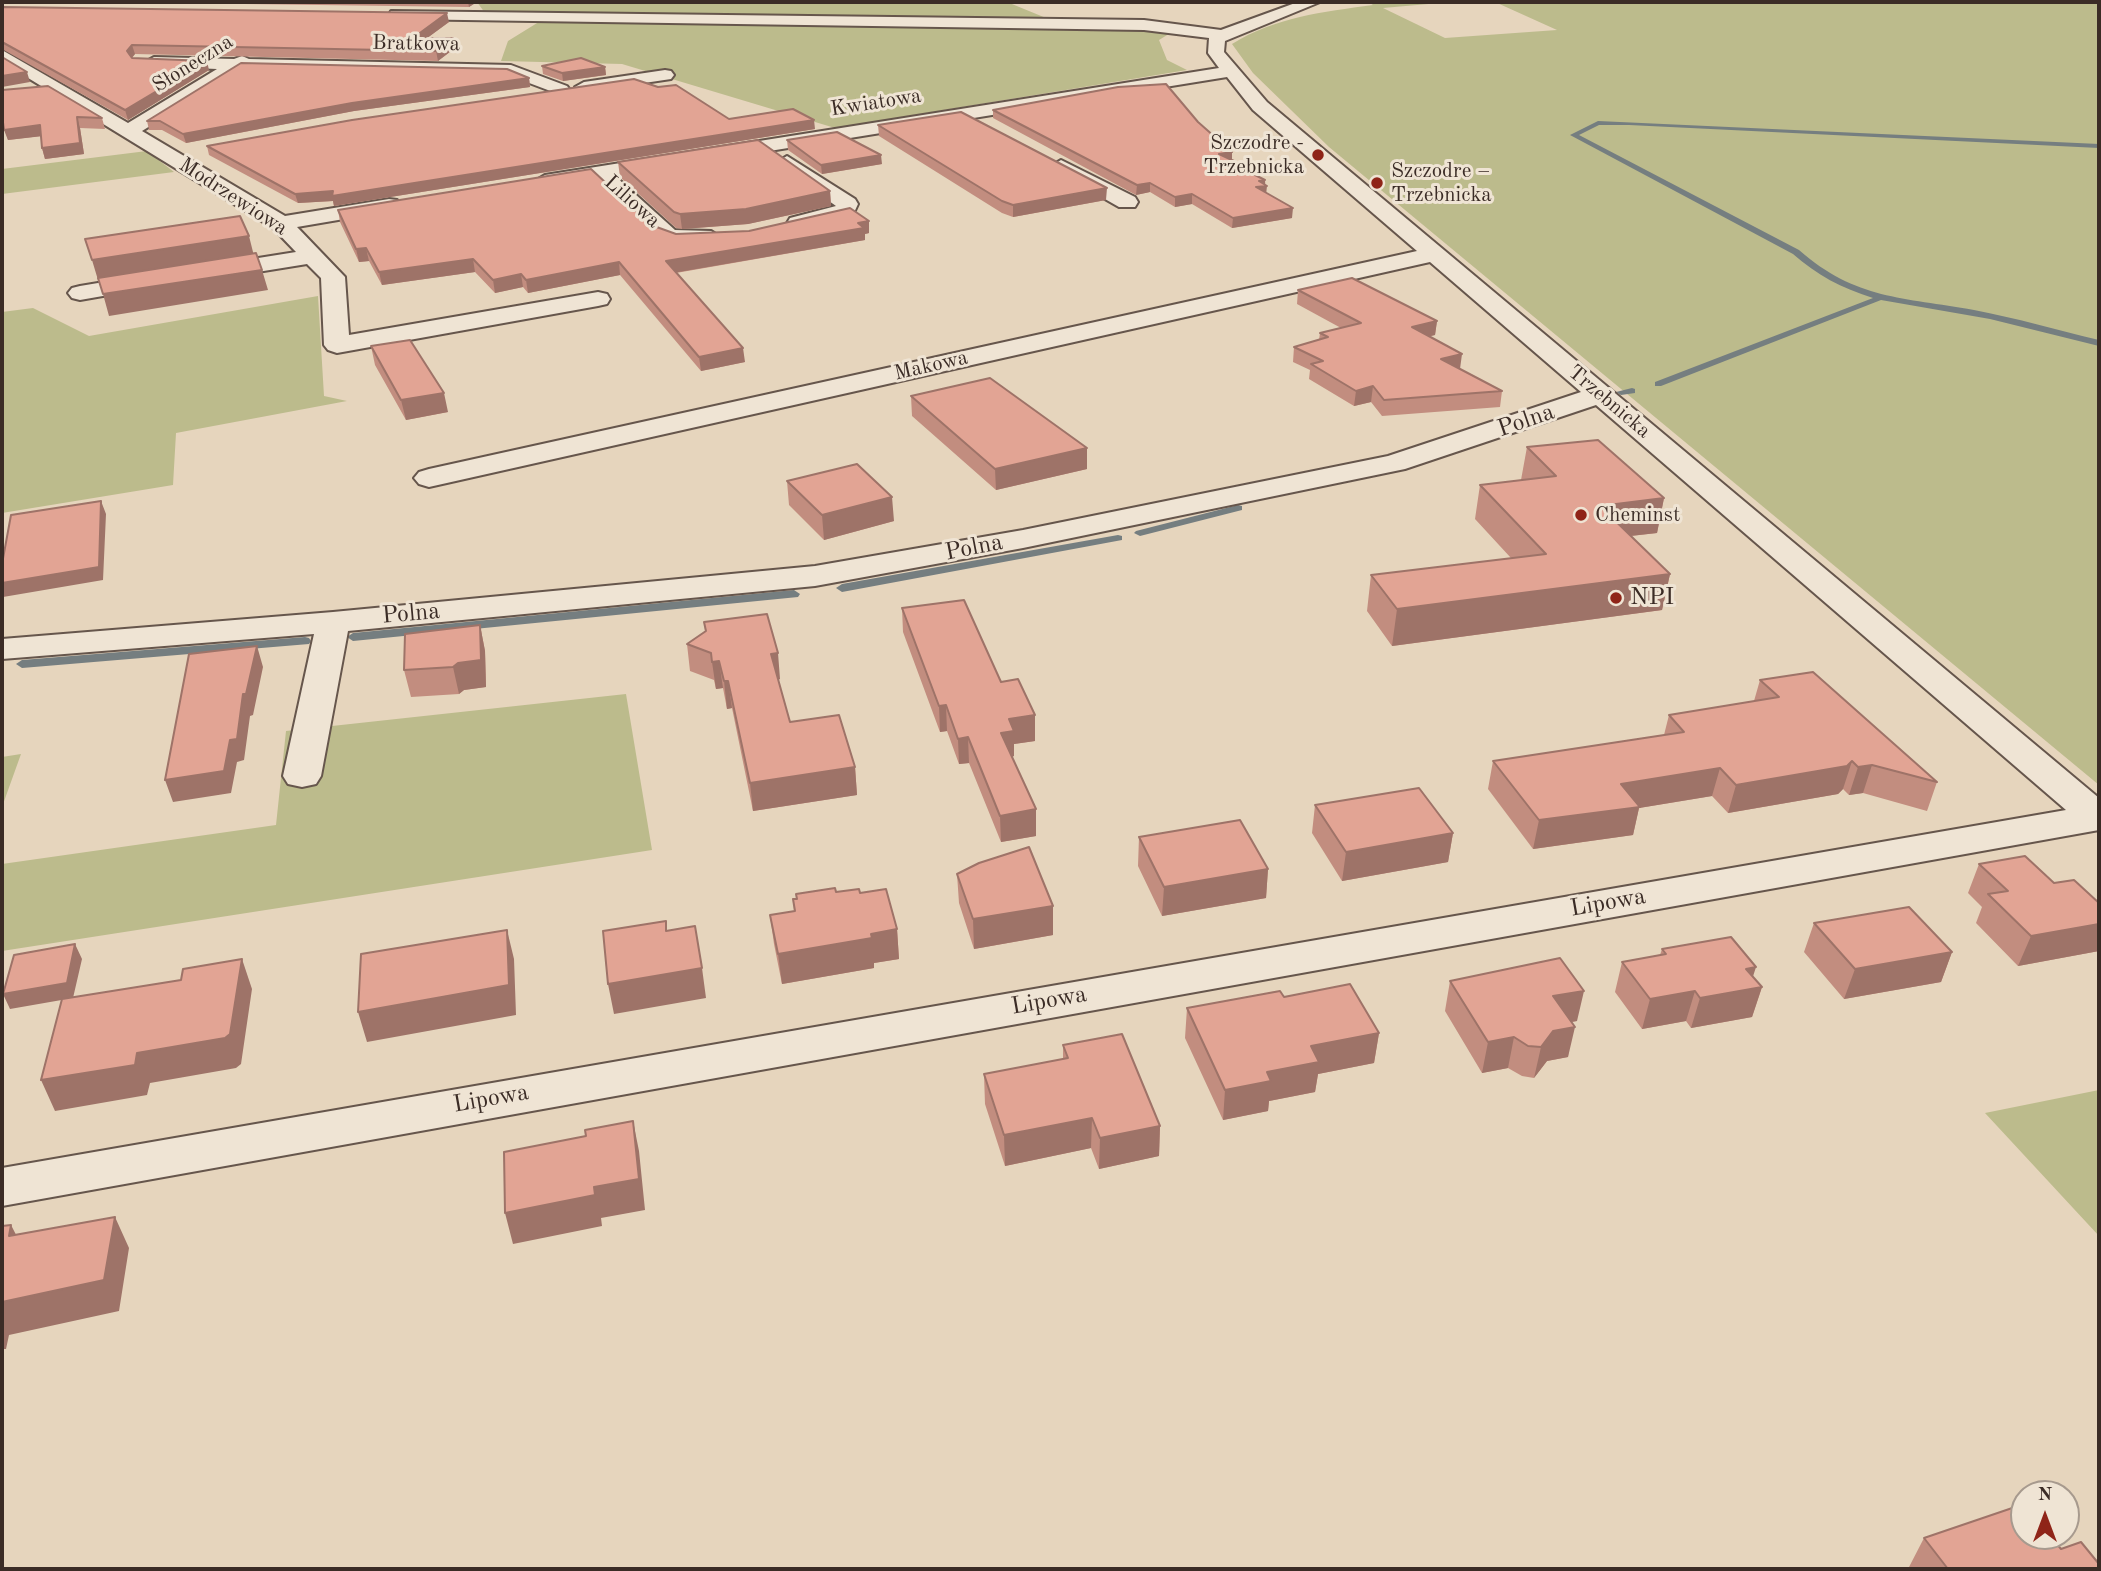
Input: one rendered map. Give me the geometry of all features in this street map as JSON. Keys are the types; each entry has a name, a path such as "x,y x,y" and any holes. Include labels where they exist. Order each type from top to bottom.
{"street":[{"path":"386,14 1167,26 1223,35 1312,2"},
{"name":"Trzebnicka","path":"1223,35 1217,39 1215,48 1230,72 1273,118 2098,817"},
{"name":"Słoneczna","path":"128,131 261,49"},
{"name":"Modrzewiowa","path":"2,55 281,223 333,277 337,345 598,299"},
{"name":"Bratkowa","path":"141,61 511,70 561,90"},
{"name":"Kwiatowa","path":"519,185 961,112 1201,74 1230,72"},
{"path":"520,96 665,75"},
{"path":"28,91 55,88"},
{"path":"961,112 996,131"},
{"path":"764,145 847,204 844,212 833,217 782,226"},
{"path":"167,155 195,150"},
{"path":"1044,157 1127,202"},
{"name":"Liliowa","path":"599,172 667,235 678,239 731,235"},
{"path":"281,223 413,202"},
{"name":"Makowa","path":"429,478 1433,254"},
{"path":"80,293 313,256"},
{"name":"Polna","path":"2,649 333,622 815,576 898,562 1395,463 1600,395"},
{"path":"302,776 333,622"},
{"name":"Lipowa","path":"2,1186 2098,817"}],"shaded area":[{"path":"477,2 1007,2 1068,27 1139,27 1172,32 1159,40 1167,60 1187,70 835,128 622,64 501,61 508,41 542,20 485,13"},
{"path":"1368,2 1451,2 1383,8 1445,38 1557,30 1495,2 2099,2 2099,785 1329,147 1253,73 1232,44 1283,22 1318,13 1373,5"},
{"path":"147,151 174,172 2,194 2,169"},
{"path":"318,296 324,396 347,401 176,433 173,485 2,513 2,312 33,308 89,336"},
{"path":"626,694 652,850 2,951 2,864 276,825 286,731"},
{"path":"21,754 2,807 2,757"},
{"path":"2099,1090 2099,1236 1985,1113"}],"building":[{"path":"2,7 447,13 413,38 453,38 436,51 132,45 127,51 132,58 207,61 125,110 2,42"},
{"path":"2,57 27,72 2,76"},
{"path":"581,58 605,67 562,73 542,66"},
{"path":"241,63 507,69 529,78 352,103 183,134 160,121 147,121"},
{"path":"634,79 658,87 676,85 729,119 793,109 814,120 332,196 333,191 295,194 207,146 352,120"},
{"path":"1166,84 1198,122 1232,152 1219,154 1251,169 1245,170 1265,180 1259,181 1267,186 1256,187 1293,208 1233,218 1192,194 1175,197 1150,183 1137,185 993,110 1118,87"},
{"path":"48,86 102,118 77,117 80,143 42,148 40,125 4,130 2,90"},
{"path":"961,112 1107,188 1013,205 1002,201 878,125"},
{"path":"837,132 881,155 821,165 787,140"},
{"path":"758,140 830,191 746,209 680,214 674,212 618,162"},
{"path":"591,169 651,225 676,234 749,231 850,208 869,221 858,223 864,228 666,261 743,348 699,357 619,262 526,280 521,274 493,280 473,259 379,272 366,248 356,249 338,210"},
{"path":"240,216 249,236 92,260 85,239"},
{"path":"256,253 262,270 103,294 98,278"},
{"path":"1352,278 1437,321 1412,327 1462,354 1441,359 1502,391 1384,400 1373,386 1356,391 1311,364 1323,361 1294,347 1328,337 1320,333 1361,323 1298,290"},
{"path":"410,340 444,393 401,400 371,346"},
{"path":"990,378 1087,448 995,469 911,396"},
{"path":"1598,440 1664,498 1600,506 1670,574 1397,609 1371,575 1546,554 1480,485 1556,476 1527,447"},
{"path":"857,464 892,497 822,515 787,481"},
{"path":"101,501 99,567 2,583 2,564 11,515"},
{"path":"964,600 1001,682 1018,679 1035,715 1009,719 1014,731 1001,733 1036,809 1000,816 968,737 958,739 946,705 939,706 902,608"},
{"path":"767,614 778,653 771,654 790,722 839,715 855,767 750,783 728,681 724,681 719,661 712,662 711,653 687,644 706,631 704,622"},
{"path":"480,625 481,660 458,663 453,667 404,670 405,634"},
{"path":"257,646 246,694 243,694 237,739 230,740 224,771 165,780 189,654"},
{"path":"1813,672 1937,782 1872,765 1858,767 1852,761 1847,766 1736,785 1720,768 1621,784 1640,807 1539,820 1493,761 1684,732 1669,715 1779,697 1760,680"},
{"path":"1419,788 1453,833 1346,852 1315,805"},
{"path":"1240,820 1268,869 1164,887 1139,837"},
{"path":"1029,847 1053,906 973,919 957,874 979,863"},
{"path":"2025,856 2054,883 2074,880 2099,903 2099,924 2031,936 1988,894 2008,891 1979,864"},
{"path":"835,888 836,892 859,889 860,893 886,889 897,929 871,934 872,938 778,954 770,915 795,911 793,899 797,899 796,894"},
{"path":"1909,907 1952,952 1855,969 1814,923"},
{"path":"666,921 666,931 695,926 702,968 608,984 603,931"},
{"path":"507,930 509,985 358,1012 361,954"},
{"path":"1731,937 1756,967 1746,969 1762,987 1700,998 1695,991 1650,999 1622,962 1666,954 1662,949"},
{"path":"75,944 67,983 3,994 14,955"},
{"path":"1560,958 1584,991 1553,996 1575,1027 1553,1031 1541,1047 1528,1046 1514,1037 1488,1042 1450,981"},
{"path":"242,959 230,1034 225,1038 137,1053 135,1065 41,1080 62,999 181,980 183,969"},
{"path":"1350,984 1379,1033 1311,1046 1319,1062 1267,1072 1271,1081 1225,1090 1187,1008 1280,991 1284,997"},
{"path":"1122,1034 1160,1126 1100,1138 1092,1118 1004,1135 984,1074 1068,1058 1063,1045"},
{"path":"633,1121 639,1179 594,1187 595,1195 505,1213 504,1152 586,1136 585,1130"},
{"path":"115,1217 104,1280 2,1302 2,1226 11,1225 9,1236"},
{"path":"2010,1509 2010,1550 2080,1550 2081,1542 2099,1564 2099,1569 1948,1569 1924,1538"}],"waterway":[{"path":"2099,146 1629,123 1598,123 1574,135 1796,252 1815,269 1857,290 1879,297 1990,316 2099,343"},
{"path":"1658,384 1877,299"},
{"path":"1621,392 1632,391"},
{"path":"1140,533 1238,508"},
{"path":"842,588 1118,538"},
{"path":"353,637 794,594"},
{"path":"22,664 305,641"}],"place":[{"name":"Szczodre - Trzebnicka","path":"1318,155"},
{"name":"Szczodre – Trzebnicka","path":"1377,183"},
{"name":"Cheminst","path":"1581,515"},
{"name":"NPI","path":"1616,598"}]}
